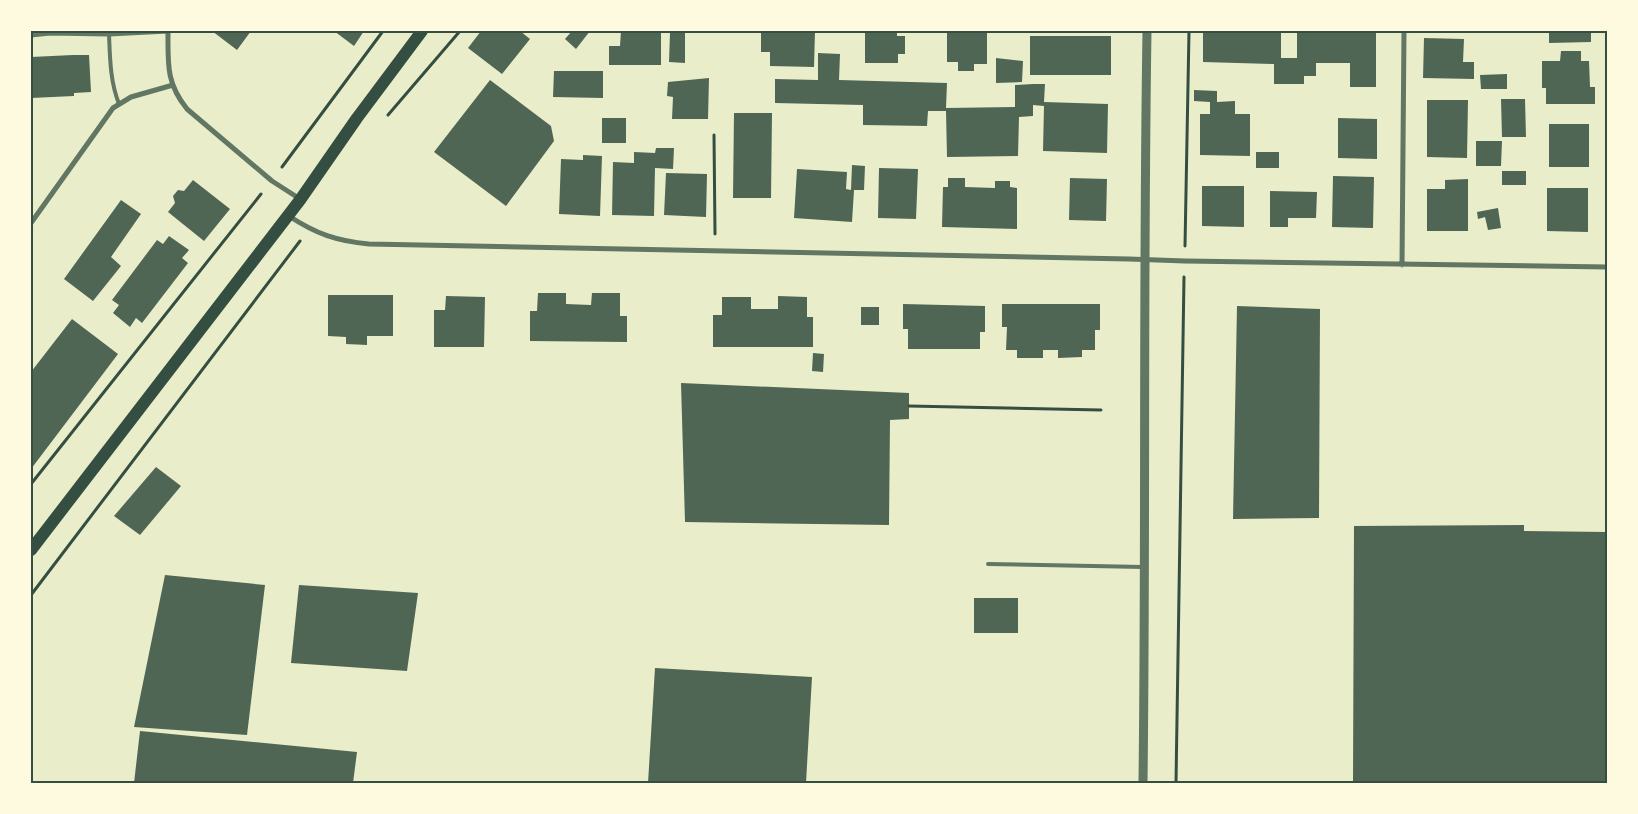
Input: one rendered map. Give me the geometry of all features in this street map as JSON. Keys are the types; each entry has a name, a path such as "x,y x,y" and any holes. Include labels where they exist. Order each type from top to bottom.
{"main road":[{"path":"31,550 300,200 357,118 422,31"}],"street":[{"path":"31,35 82,32 109,34 168,31 170,78 177,96 188,109 272,180 300,200"},
{"path":"1143,783 1146,31"},
{"path":"1402,265 1404,31"},
{"path":"31,223 113,108 131,97 173,85"},
{"path":"287,215 309,229 345,242 369,244 1184,262 1607,267"}],"lane":[{"path":"109,34 111,73 114,89 120,104"},
{"path":"988,564 1145,567"}],"path":[{"path":"386,118 460,31"},
{"path":"1176,783 1189,31"},
{"path":"714,135 715,251"},
{"path":"31,595 309,229"},
{"path":"31,484 139,348"},
{"path":"909,406 1101,410"}],"building":[{"path":"212,31 251,31 237,50"},
{"path":"334,31 364,31 354,46"},
{"path":"481,31 520,31 530,39 502,74 468,48"},
{"path":"572,31 590,31 576,49 565,39"},
{"path":"621,31 661,31 661,65 609,65 609,46 620,46"},
{"path":"761,31 815,31 814,67 770,66 770,52 761,52"},
{"path":"865,31 897,31 897,36 905,36 905,54 898,54 898,63 865,63"},
{"path":"947,31 987,31 987,64 974,64 974,71 958,71 958,62 947,62"},
{"path":"1203,31 1281,31 1281,58 1297,58 1297,31 1376,31 1376,87 1350,87 1350,63 1316,63 1316,76 1304,76 1304,84 1274,84 1274,64 1203,62"},
{"path":"1549,31 1591,31 1591,42 1549,43"},
{"path":"670,33 685,33 685,63 669,62"},
{"path":"1030,36 1111,36 1111,75 1030,75"},
{"path":"1424,38 1464,39 1463,62 1474,62 1474,79 1423,78"},
{"path":"1561,51 1581,51 1581,61 1589,61 1590,87 1595,87 1595,104 1546,104 1546,88 1542,88 1542,61 1560,61"},
{"path":"818,53 840,54 839,80 947,83 946,108 1015,107 1015,85 1033,84 1045,84 1044,102 1108,104 1107,153 1043,151 1044,106 1033,105 1033,116 1019,117 1018,156 947,157 946,111 928,111 927,126 863,125 863,105 775,103 775,79 818,80"},
{"path":"89,55 91,92 74,93 74,96 31,98 31,57"},
{"path":"996,58 1023,61 1022,82 996,83"},
{"path":"554,71 603,71 603,98 553,97"},
{"path":"1507,74 1507,89 1481,89 1480,75"},
{"path":"709,78 708,119 672,119 673,97 667,96 668,82"},
{"path":"490,80 551,126 554,141 506,206 434,152"},
{"path":"1194,90 1217,91 1217,102 1235,101 1235,114 1250,114 1250,156 1200,155 1200,114 1210,114 1210,102 1194,101"},
{"path":"1501,99 1525,99 1526,137 1502,137"},
{"path":"1427,100 1468,100 1467,158 1427,157"},
{"path":"734,113 772,113 771,198 733,198"},
{"path":"602,118 626,118 626,143 602,143"},
{"path":"1338,118 1377,119 1377,159 1338,158"},
{"path":"1549,124 1589,124 1589,167 1549,167"},
{"path":"1476,141 1502,141 1501,166 1476,166"},
{"path":"656,148 674,148 673,169 655,168 654,216 612,215 613,162 634,163 634,152 655,153"},
{"path":"1256,152 1279,152 1279,168 1256,168"},
{"path":"583,155 602,156 600,216 559,214 561,159 583,160"},
{"path":"852,165 865,166 864,190 854,190 852,222 794,218 797,169 847,172 846,189 851,190"},
{"path":"879,168 918,169 916,219 878,218"},
{"path":"1502,171 1526,171 1526,185 1502,185"},
{"path":"666,173 707,174 706,217 664,215"},
{"path":"1333,176 1374,177 1373,228 1332,227"},
{"path":"948,178 965,178 965,187 995,188 995,181 1010,181 1010,187 1017,188 1017,229 942,227 943,187 948,187"},
{"path":"1070,178 1107,179 1106,221 1069,220"},
{"path":"1468,179 1468,231 1427,231 1427,189 1445,189 1445,180"},
{"path":"193,180 230,209 204,241 168,212 175,203 173,196 178,190 184,191"},
{"path":"1202,186 1244,186 1244,227 1202,226"},
{"path":"1547,188 1588,188 1588,232 1547,231"},
{"path":"1270,191 1317,192 1316,218 1288,218 1288,227 1270,227"},
{"path":"121,200 141,214 111,257 121,266 93,301 64,279"},
{"path":"1498,208 1501,228 1488,230 1485,217 1478,219 1477,212"},
{"path":"169,236 189,250 182,258 188,263 142,323 136,318 130,327 113,313 119,305 112,300 157,240 163,244"},
{"path":"538,293 566,293 566,304 591,305 592,293 620,293 620,316 627,316 627,342 530,341 530,311 537,311"},
{"path":"328,295 393,295 393,336 367,336 367,345 346,344 346,337 328,336"},
{"path":"446,296 485,297 484,347 434,347 434,310 445,310"},
{"path":"778,296 807,297 807,317 813,317 813,347 713,347 713,315 722,315 722,297 751,297 751,309 778,309"},
{"path":"903,304 985,306 985,332 980,332 980,349 908,349 908,329 903,329"},
{"path":"1002,304 1100,304 1100,330 1095,330 1095,350 1082,350 1082,357 1058,358 1058,350 1043,350 1043,358 1017,358 1017,350 1006,350 1007,327 1002,327"},
{"path":"1237,306 1320,309 1319,518 1233,519"},
{"path":"861,307 879,307 879,325 861,325"},
{"path":"72,319 118,354 31,469 31,372"},
{"path":"813,353 824,354 823,372 812,371"},
{"path":"681,383 909,393 909,419 890,420 889,525 685,522"},
{"path":"156,467 181,486 140,535 114,516"},
{"path":"1524,525 1524,531 1607,532 1607,783 1353,783 1354,526"},
{"path":"165,575 265,585 247,735 134,727"},
{"path":"299,585 418,593 407,671 291,663"},
{"path":"974,598 1018,598 1018,633 974,633"},
{"path":"655,668 812,677 806,783 648,783"},
{"path":"140,731 357,752 353,783 134,783"}]}
